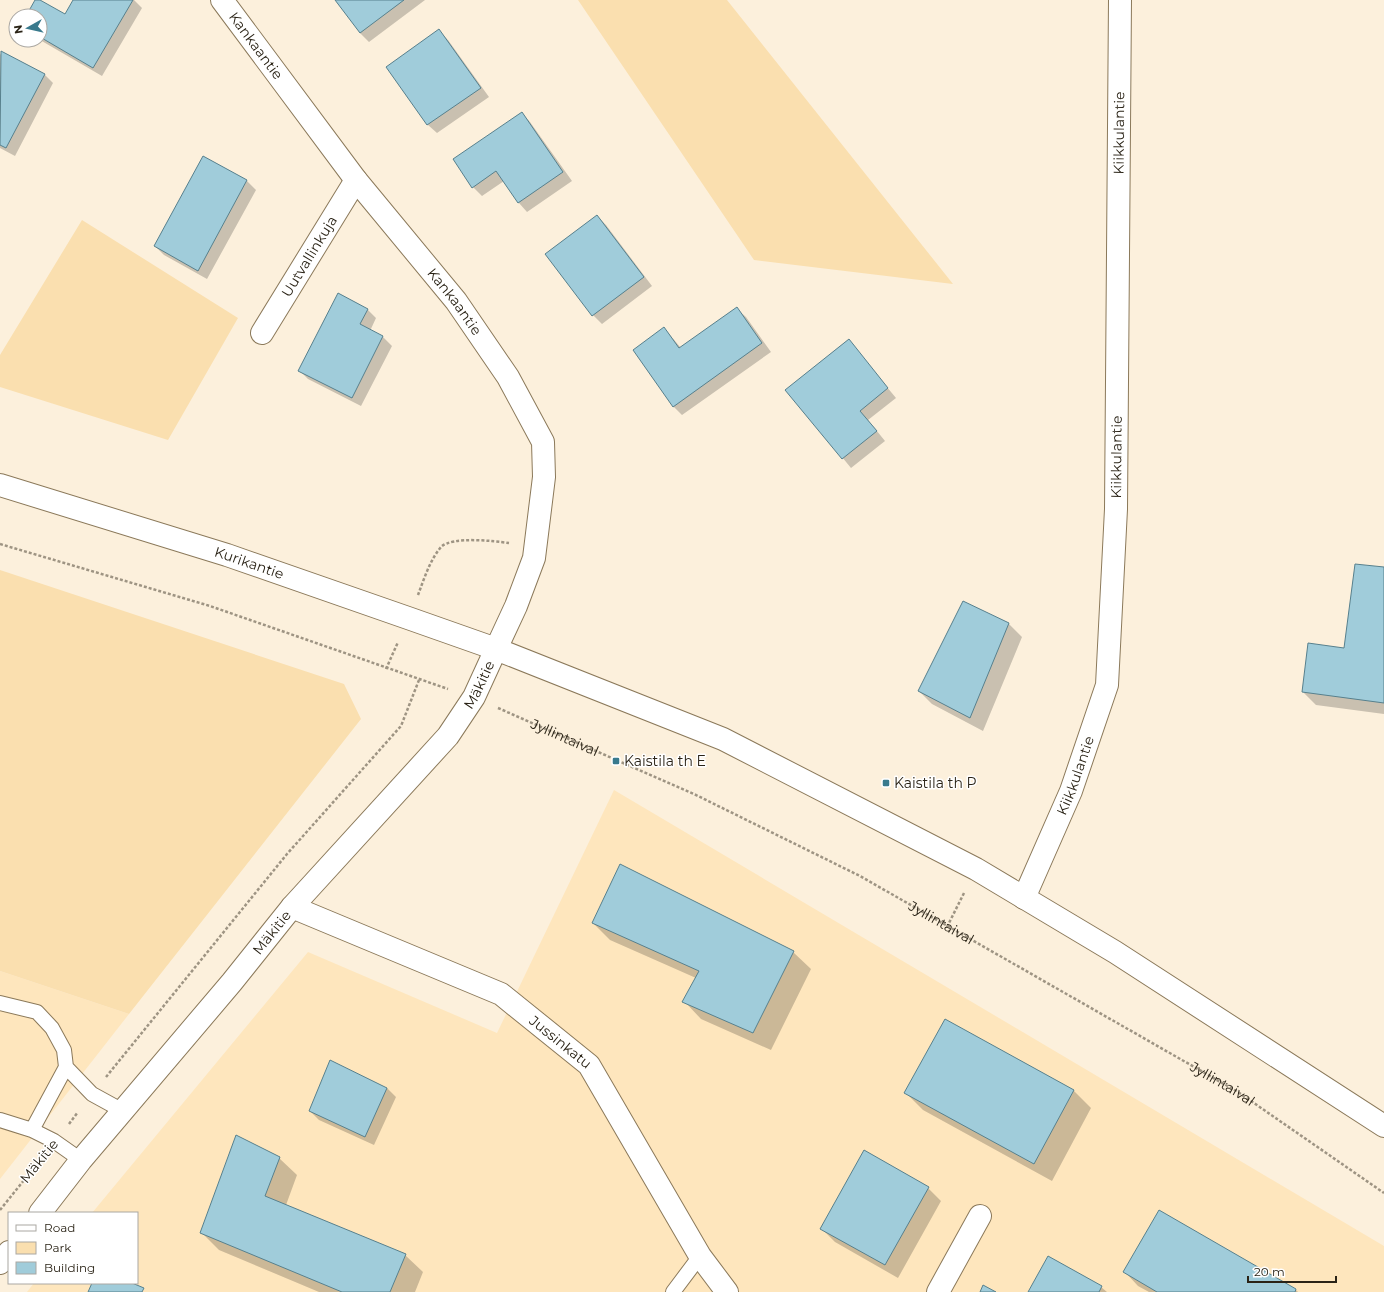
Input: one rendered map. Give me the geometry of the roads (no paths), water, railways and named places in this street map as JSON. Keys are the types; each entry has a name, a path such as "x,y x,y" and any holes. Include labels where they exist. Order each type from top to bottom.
{"street":[{"name":"Kankaantie","path":"222,0 356,180 456,301 508,377 543,442 544,477 534,558 516,606 496,649"},
{"name":"Kiikkulantie","path":"1024,898 1071,792 1107,685 1116,509 1120,0"},
{"name":"Uutvallinkuja","path":"262,333 356,180"},
{"name":"Kurikantie","path":"0,485 227,554 496,649"},
{"path":"496,649 723,739 976,869 1121,956 1384,1126"},
{"name":"Mäkitie","path":"41,1212 81,1160 232,982 292,907 448,736 474,697 496,649"},
{"name":"Jussinkatu","path":"292,907 501,994 589,1065 700,1256 727,1292"},
{"path":"938,1292 980,1216"},
{"path":"0,1263 8,1253"}],"lane":[{"path":"0,1003 37,1012 52,1028 64,1050 66,1067 32,1130"},
{"path":"66,1067 92,1094 123,1111"},
{"path":"0,1120 32,1130 54,1141 81,1160"},
{"path":"673,1292 700,1256"}],"place":[{"name":"Kaistila th E","path":"616,761"},
{"name":"Kaistila th P","path":"886,783"}]}
